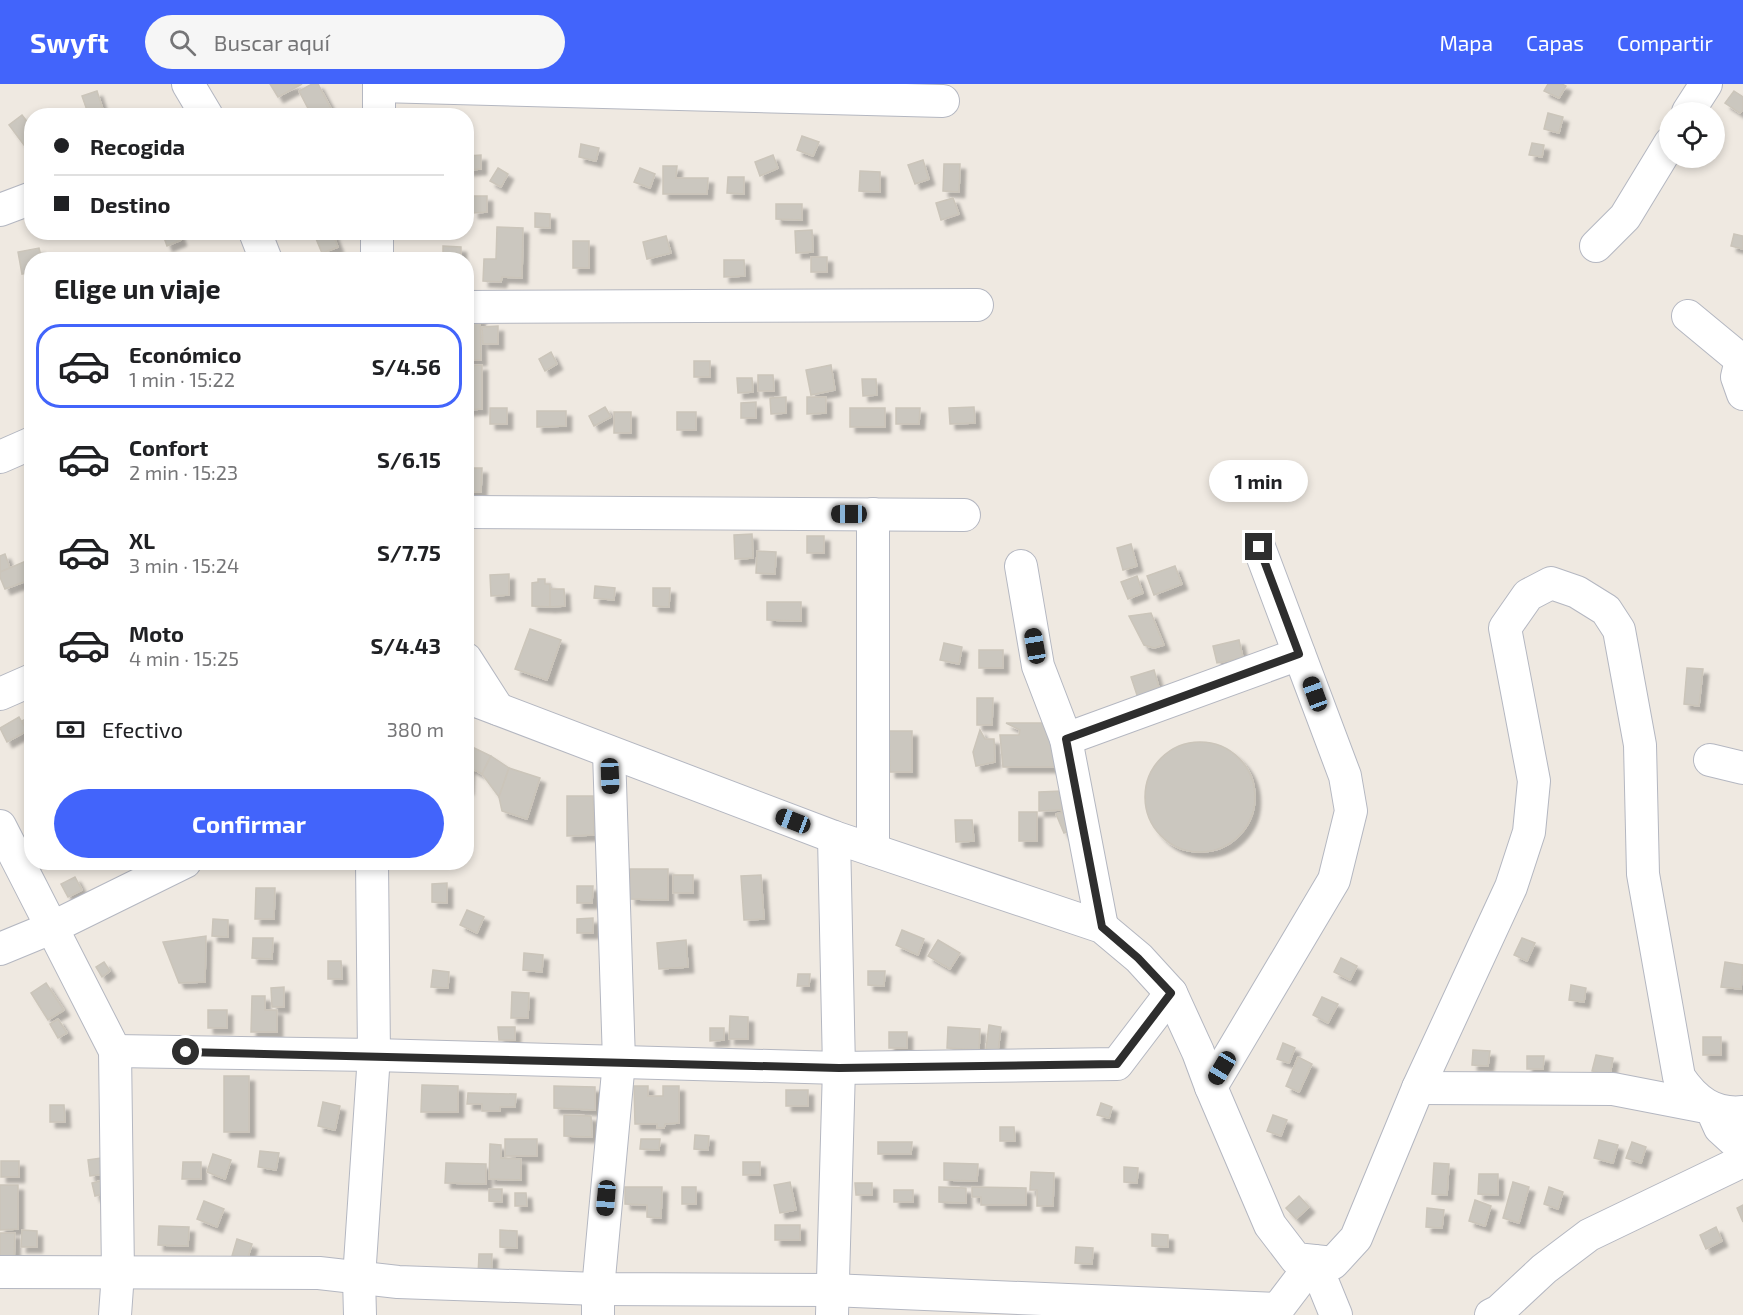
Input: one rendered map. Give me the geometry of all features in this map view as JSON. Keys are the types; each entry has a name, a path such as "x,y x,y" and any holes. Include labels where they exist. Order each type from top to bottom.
{"street":[{"path":"188,84 202,108"},
{"path":"1694,102 1706,84"},
{"path":"379,95 625,88 943,101"},
{"path":"1596,246 1624,217 1659,161"},
{"path":"0,210 24,201"},
{"path":"474,307 977,305"},
{"path":"1688,316 1742,359 1737,377 1743,394"},
{"path":"0,457 24,446"},
{"path":"474,512 964,515"},
{"path":"873,514 873,850"},
{"path":"1211,1087 1334,880 1350,811 1345,776 1259,547"},
{"path":"1021,566 1038,666 1066,739 1102,927"},
{"path":"474,700 834,837 1102,927 1138,958 1171,993 1270,1226 1296,1259 1333,1263 1356,1238 1419,1088 1511,887 1529,832 1534,781 1504,628 1528,595 1551,583 1576,592 1606,610 1619,630 1640,746 1643,874 1679,1077 1689,1093 1711,1108 1720,1128 1743,1149"},
{"path":"1066,739 1299,654"},
{"path":"474,672 498,709"},
{"path":"0,694 24,684"},
{"path":"598,1302 619,1061 609,752"},
{"path":"1710,760 1743,768"},
{"path":"0,826 115,1051 118,1273 115,1315"},
{"path":"831,1302 839,1068 834,837"},
{"path":"0,949 51,928 169,870"},
{"path":"360,1315 359,1278 374,1055 372,870"},
{"path":"115,1051 374,1055 839,1068 1117,1064 1171,993"},
{"path":"1419,1088 1613,1089 1743,1112"},
{"path":"1491,1315 1499,1311 1544,1269 1589,1235 1743,1161"},
{"path":"0,1272 319,1273 598,1302 831,1302 1275,1312 1314,1261"},
{"path":"1314,1261 1336,1315"}],"building":[{"path":"270,84 302,84 278,97"},
{"path":"312,84 318,84 331,108 308,108 299,91"},
{"path":"1548,84 1566,86 1559,98 1544,91"},
{"path":"97,91 102,108 86,108 82,96"},
{"path":"1734,91 1743,97 1743,110 1740,113 1725,103"},
{"path":"1548,113 1563,117 1559,133 1544,129"},
{"path":"22,115 24,118 24,145 9,125"},
{"path":"802,136 819,142 813,156 797,150"},
{"path":"1532,143 1544,145 1542,157 1529,155"},
{"path":"581,144 599,148 596,161 579,157"},
{"path":"481,155 481,169 474,170 474,156"},
{"path":"773,155 778,168 760,176 755,162"},
{"path":"923,160 929,179 915,184 908,165"},
{"path":"944,164 960,164 959,192 943,191"},
{"path":"663,166 677,166 676,178 708,178 707,194 663,194"},
{"path":"498,168 508,174 501,187 490,181"},
{"path":"640,168 655,174 650,188 634,182"},
{"path":"860,171 880,172 880,192 859,191"},
{"path":"728,177 744,177 744,194 727,193"},
{"path":"474,196 487,196 487,212 474,213"},
{"path":"953,198 959,214 941,220 936,203"},
{"path":"776,204 802,204 802,220 776,219"},
{"path":"535,213 550,214 550,228 535,227"},
{"path":"497,227 523,228 522,278 502,277 501,282 483,281 484,259 496,259"},
{"path":"812,230 813,252 796,253 795,231"},
{"path":"1734,234 1743,236 1743,249 1731,246"},
{"path":"666,236 671,253 647,259 643,242"},
{"path":"165,240 181,240 167,246"},
{"path":"317,240 335,240 338,247 322,252"},
{"path":"573,241 589,241 589,268 573,268"},
{"path":"443,246 461,247 461,252 443,252"},
{"path":"39,248 40,252 24,252 24,274 22,274 18,252"},
{"path":"811,257 827,257 827,272 811,272"},
{"path":"724,260 744,260 745,276 724,277"},
{"path":"474,317 480,317 481,360 474,360"},
{"path":"498,326 498,344 483,344 482,327"},
{"path":"551,352 557,364 545,371 539,359"},
{"path":"694,361 710,361 710,377 694,377"},
{"path":"482,365 482,409 474,410 474,366"},
{"path":"831,365 835,390 811,395 806,370"},
{"path":"758,375 773,375 774,391 758,391"},
{"path":"737,378 752,378 753,392 738,393"},
{"path":"862,379 876,379 877,395 863,396"},
{"path":"786,397 786,413 771,414 770,398"},
{"path":"807,397 826,397 826,413 807,414"},
{"path":"756,402 756,418 741,418 741,403"},
{"path":"605,407 611,417 594,426 589,416"},
{"path":"974,407 975,423 950,424 949,408"},
{"path":"490,408 507,408 507,424 490,424"},
{"path":"850,408 885,408 885,427 850,427"},
{"path":"896,408 920,408 919,424 896,424"},
{"path":"537,411 566,411 566,426 537,427"},
{"path":"614,412 631,412 631,433 614,433"},
{"path":"677,412 696,412 696,430 677,430"},
{"path":"474,468 482,468 481,492 474,492"},
{"path":"752,534 753,558 735,559 734,535"},
{"path":"807,536 824,536 824,553 807,553"},
{"path":"1131,544 1137,566 1123,570 1117,548"},
{"path":"757,551 776,552 775,574 756,573"},
{"path":"5,554 10,568 0,572 0,556"},
{"path":"24,562 24,582 5,589 0,572"},
{"path":"1175,566 1182,584 1154,595 1147,576"},
{"path":"509,574 509,595 491,596 490,575"},
{"path":"1137,576 1143,593 1128,599 1121,582"},
{"path":"538,579 545,579 545,584 550,584 550,607 532,606 532,583 538,582"},
{"path":"595,586 615,588 614,600 594,598"},
{"path":"653,588 670,588 669,607 653,606"},
{"path":"550,589 564,589 565,606 550,607"},
{"path":"767,602 801,602 801,621 767,620"},
{"path":"1151,613 1164,645 1154,648 1144,645 1129,616"},
{"path":"530,629 561,640 547,680 515,669"},
{"path":"1239,640 1243,658 1217,663 1213,646"},
{"path":"944,643 962,647 959,664 940,660"},
{"path":"979,650 1003,650 1003,668 979,668"},
{"path":"1687,668 1703,669 1699,706 1684,704"},
{"path":"1154,670 1160,691 1138,698 1131,677"},
{"path":"977,698 993,698 992,725 977,725"},
{"path":"19,717 24,726 24,733 7,742 0,728"},
{"path":"1006,723 1046,723 1062,767 1003,767 1000,735 1019,735 1020,730"},
{"path":"980,730 985,739 994,739 995,762 976,766 973,752"},
{"path":"889,731 912,731 912,772 890,772"},
{"path":"1200,742 1221,746 1239,758 1251,776 1255,797 1251,818 1239,836 1221,848 1200,852 1179,848 1161,836 1149,818 1145,797 1149,776 1161,758 1179,746"},
{"path":"474,748 491,756 482,774 474,770"},
{"path":"491,756 509,768 499,797 482,774"},
{"path":"509,768 540,778 527,819 502,811 499,797"},
{"path":"1062,791 1062,810 1039,811 1039,792"},
{"path":"567,796 593,796 594,835 567,836"},
{"path":"1071,810 1078,828 1064,833 1056,814"},
{"path":"1019,812 1037,812 1037,841 1019,841"},
{"path":"955,820 972,820 974,841 956,842"},
{"path":"630,869 668,869 668,900 630,899"},
{"path":"673,875 693,875 693,893 673,893"},
{"path":"761,875 764,919 744,920 741,876"},
{"path":"75,877 82,890 68,897 61,884"},
{"path":"447,883 447,903 432,902 432,884"},
{"path":"577,886 593,886 592,903 577,903"},
{"path":"256,888 275,888 274,919 255,919"},
{"path":"467,910 484,917 477,933 460,925"},
{"path":"593,918 593,933 577,933 577,919"},
{"path":"213,919 228,920 228,937 212,936"},
{"path":"902,930 924,939 918,955 896,945"},
{"path":"206,936 205,982 179,983 163,942"},
{"path":"253,938 273,938 272,959 252,958"},
{"path":"1522,938 1535,943 1527,961 1514,955"},
{"path":"686,940 688,967 659,969 657,943"},
{"path":"938,940 960,953 950,969 928,956"},
{"path":"524,953 543,955 542,972 523,970"},
{"path":"1341,958 1357,966 1350,980 1334,972"},
{"path":"328,961 341,961 342,979 328,979"},
{"path":"104,962 110,971 102,977 96,967"},
{"path":"1725,962 1743,965 1741,989 1721,987"},
{"path":"433,970 449,972 448,988 431,987"},
{"path":"868,971 885,971 884,986 868,985"},
{"path":"798,974 810,974 809,986 797,986"},
{"path":"46,983 64,1010 48,1020 31,993"},
{"path":"1571,985 1586,988 1584,1002 1569,1000"},
{"path":"284,987 284,1007 272,1007 271,988"},
{"path":"512,992 529,993 528,1018 511,1018"},
{"path":"252,996 265,996 265,1010 277,1010 277,1032 251,1032"},
{"path":"1322,997 1338,1004 1328,1023 1313,1015"},
{"path":"208,1010 227,1010 227,1028 208,1028"},
{"path":"730,1016 748,1017 748,1039 729,1039"},
{"path":"58,1019 67,1033 58,1038 50,1024"},
{"path":"989,1025 1001,1027 998,1051 986,1049"},
{"path":"498,1027 515,1027 515,1040 499,1040"},
{"path":"948,1027 980,1029 979,1050 947,1048"},
{"path":"710,1028 724,1028 724,1040 710,1041"},
{"path":"889,1032 907,1032 907,1048 889,1048"},
{"path":"1703,1037 1721,1037 1721,1055 1703,1055"},
{"path":"1283,1043 1295,1048 1289,1063 1277,1059"},
{"path":"1473,1050 1490,1051 1488,1066 1472,1065"},
{"path":"1596,1055 1613,1058 1610,1075 1592,1071"},
{"path":"1527,1056 1544,1056 1543,1069 1527,1069"},
{"path":"1298,1057 1312,1064 1299,1092 1286,1086"},
{"path":"224,1076 249,1076 249,1132 224,1132"},
{"path":"422,1085 458,1086 458,1112 421,1112"},
{"path":"554,1086 595,1087 595,1110 554,1108"},
{"path":"634,1086 648,1086 648,1096 663,1096 663,1086 679,1086 679,1123 665,1124 664,1128 657,1128 657,1124 635,1124"},
{"path":"786,1090 808,1090 808,1106 786,1106"},
{"path":"468,1093 516,1094 515,1107 500,1107 500,1111 482,1111 482,1104 467,1104"},
{"path":"323,1102 340,1106 335,1130 318,1126"},
{"path":"1101,1103 1112,1107 1109,1118 1097,1115"},
{"path":"50,1105 64,1105 65,1122 50,1122"},
{"path":"564,1115 591,1116 592,1137 564,1136"},
{"path":"1273,1115 1287,1120 1281,1136 1267,1131"},
{"path":"1000,1127 1014,1127 1015,1141 1000,1141"},
{"path":"695,1135 709,1136 708,1150 694,1149"},
{"path":"505,1139 537,1139 537,1156 505,1156"},
{"path":"641,1139 660,1139 659,1150 640,1149"},
{"path":"1599,1140 1618,1145 1613,1163 1594,1158"},
{"path":"878,1142 912,1142 911,1154 878,1154"},
{"path":"1632,1142 1646,1147 1641,1163 1626,1158"},
{"path":"490,1144 501,1145 501,1158 521,1159 521,1180 489,1179"},
{"path":"260,1151 279,1153 276,1170 258,1167"},
{"path":"213,1154 231,1160 225,1179 207,1172"},
{"path":"101,1158 104,1174 90,1176 88,1160"},
{"path":"1,1161 19,1161 19,1177 1,1177"},
{"path":"183,1162 201,1162 201,1179 182,1179"},
{"path":"743,1162 760,1162 760,1175 743,1175"},
{"path":"446,1163 486,1164 486,1184 445,1183"},
{"path":"944,1163 978,1164 977,1181 944,1180"},
{"path":"1434,1163 1449,1164 1447,1195 1432,1194"},
{"path":"1124,1167 1138,1168 1137,1183 1124,1182"},
{"path":"1031,1172 1054,1173 1053,1206 1037,1206 1037,1190 1030,1190"},
{"path":"1479,1174 1498,1174 1498,1195 1478,1194"},
{"path":"104,1180 108,1193 95,1196 92,1183"},
{"path":"790,1182 796,1210 780,1213 774,1185"},
{"path":"1513,1182 1529,1187 1519,1223 1503,1218"},
{"path":"855,1183 872,1183 872,1195 856,1195"},
{"path":"0,1185 18,1185 18,1229 0,1230"},
{"path":"625,1187 662,1187 661,1218 647,1217 647,1205 625,1204"},
{"path":"682,1187 696,1187 696,1204 682,1204"},
{"path":"939,1187 966,1188 966,1203 939,1202"},
{"path":"972,1187 1026,1188 1026,1205 981,1205 981,1197 972,1197"},
{"path":"1549,1187 1563,1192 1558,1209 1544,1204"},
{"path":"489,1189 502,1189 502,1202 489,1201"},
{"path":"894,1190 913,1190 913,1202 894,1202"},
{"path":"515,1193 526,1193 527,1206 515,1206"},
{"path":"1299,1196 1309,1207 1296,1219 1286,1208"},
{"path":"1475,1200 1491,1206 1485,1226 1469,1221"},
{"path":"204,1201 224,1209 217,1227 197,1219"},
{"path":"1743,1205 1743,1222 1737,1208"},
{"path":"1427,1208 1444,1210 1442,1228 1426,1227"},
{"path":"775,1225 800,1225 800,1240 775,1240"},
{"path":"159,1226 189,1227 188,1246 158,1245"},
{"path":"1716,1227 1722,1241 1706,1249 1700,1235"},
{"path":"22,1230 37,1231 37,1247 21,1247"},
{"path":"500,1230 517,1231 517,1248 500,1247"},
{"path":"0,1233 15,1233 14,1264 0,1264"},
{"path":"1152,1234 1168,1235 1168,1247 1152,1246"},
{"path":"237,1239 252,1244 247,1260 232,1256"},
{"path":"1076,1247 1093,1248 1092,1264 1075,1263"},
{"path":"479,1254 492,1254 491,1276 478,1276"}],"route":[{"path":"186,1052 839,1068 1117,1064 1171,993 1138,958 1102,927 1066,739 1299,654 1259,547"}]}
